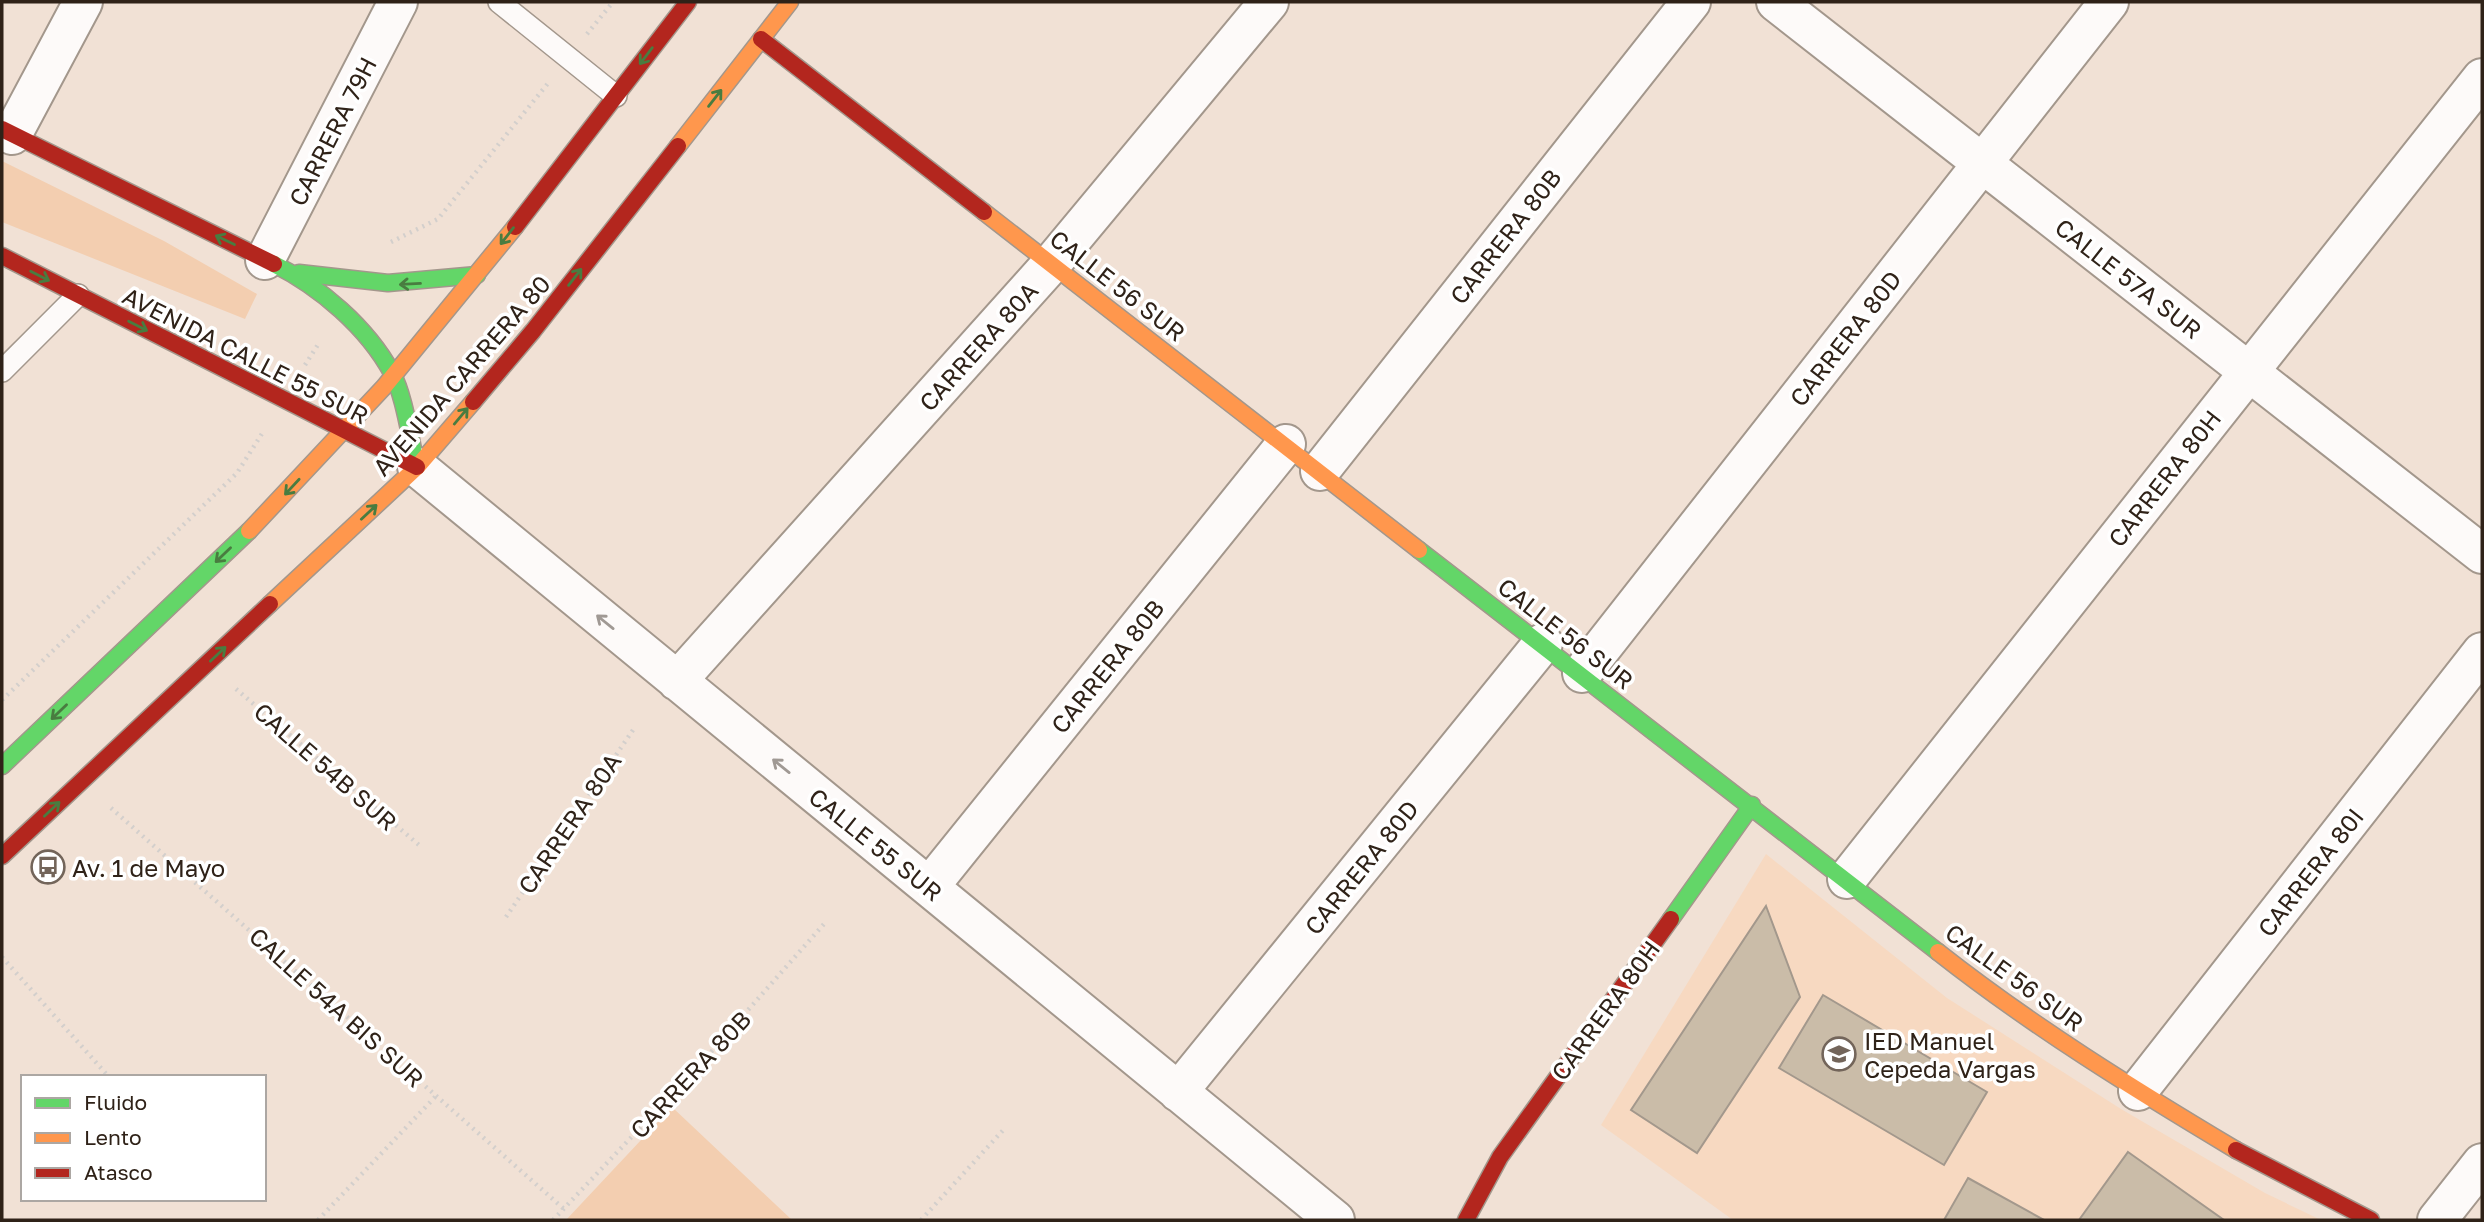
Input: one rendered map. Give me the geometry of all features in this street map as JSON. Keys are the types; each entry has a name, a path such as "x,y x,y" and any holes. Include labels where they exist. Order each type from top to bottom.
{"main road":[{"name":"AVENIDA CARRERA 80","path":"2,766 272,508 393,375 477,275 688,2"},
{"name":"AVENIDA CARRERA 80","path":"2,856 416,467 533,331 790,2"},
{"name":"CALLE 56 SUR","path":"761,39 1543,643 1976,982 2138,1091 2237,1150 2371,1220"},
{"name":"AVENIDA CALLE 55 SUR","path":"7,132 276,265 341,309 372,344 393,375 416,467"},
{"name":"AVENIDA CALLE 55 SUR","path":"2,256 416,467"},
{"path":"276,265 356,284 438,283 477,275"},
{"name":"CARRERA 80H","path":"1466,1220 1500,1157 1752,806"}],"street":[{"path":"7,132 83,2"},
{"name":"CARRERA 79H","path":"276,265 398,2"},
{"name":"CARRERA 80A","path":"677,681 1052,263 1269,2"},
{"name":"CARRERA 80B","path":"1320,471 1691,2"},
{"name":"CALLE 57A SUR","path":"1776,2 2482,554"},
{"name":"CARRERA 80D","path":"1581,673 2109,2"},
{"name":"CARRERA 80H","path":"1846,879 2482,78"},
{"name":"CARRERA 80B","path":"929,887 1286,444"},
{"name":"CALLE 55 SUR","path":"416,467 1335,1220"},
{"name":"CARRERA 80D","path":"1178,1092 1543,643"},
{"name":"CARRERA 80I","path":"2138,1091 2482,653"},
{"path":"2437,1220 2482,1163"}],"lane":[{"path":"499,2 616,96"},
{"path":"2,371 78,295"}],"path":[{"path":"356,284 381,245 410,235 438,219 613,2"},
{"path":"2,700 237,473 341,309"},
{"name":"CALLE 54B SUR","path":"233,686 419,845"},
{"name":"CARRERA 80A","path":"506,916 633,730"},
{"name":"CALLE 54A BIS SUR","path":"110,807 564,1209"},
{"name":"CARRERA 80B","path":"553,1220 685,1080 824,924"},
{"path":"2,957 107,1075"},
{"path":"318,1220 437,1095"},
{"path":"921,1220 1006,1127"}],"shaded area":[{"path":"2,161 164,241 257,294 245,319 2,222"},
{"name":"IED Manuel Cepeda Vargas","path":"1766,854 1947,998 2121,1109 2265,1193 2321,1220 1733,1220 1601,1125"},
{"path":"672,1107 792,1220 566,1220"}],"building":[{"path":"1766,906 1800,997 1697,1153 1631,1110"},
{"path":"1823,995 1987,1092 1944,1165 1779,1068"},
{"path":"2128,1152 2224,1220 2079,1220"},
{"path":"1968,1178 2044,1220 1944,1220"}],"traffic: fast":[{"path":"274,264 325,296 356,324 382,356 397,383 417,467"},
{"path":"299,273 388,283 477,275"},
{"path":"2,766 249,531"},
{"path":"1419,550 1938,952"},
{"path":"1671,919 1752,805"}],"traffic: slow":[{"path":"678,146 790,2"},
{"path":"984,212 1419,550"},
{"path":"249,531 384,387 515,227"},
{"path":"270,604 417,467 473,402"},
{"path":"1938,952 2010,1006 2084,1056 2236,1150"}],"traffic: jam":[{"path":"515,227 688,2"},
{"path":"761,39 984,212"},
{"path":"2,129 274,264"},
{"path":"473,402 533,331 678,146"},
{"path":"2,256 417,467"},
{"path":"2,856 270,604"},
{"path":"1466,1220 1500,1157 1671,919"},
{"path":"2236,1150 2371,1220"}],"place":[{"name":"Av. 1 de Mayo","path":"48,867"},
{"name":"IED Manuel Cepeda Vargas","path":"1839,1054"}]}
